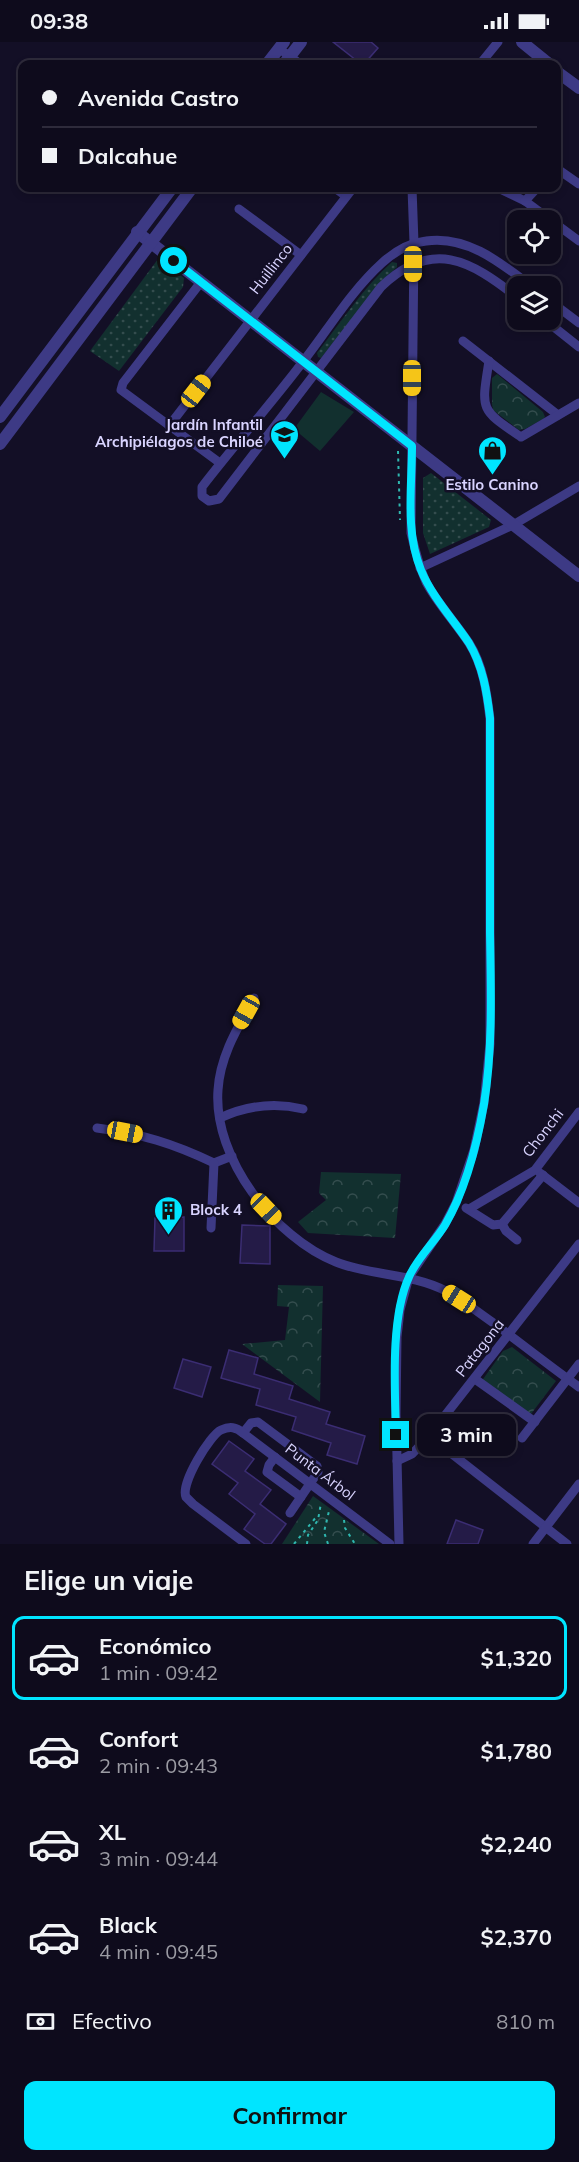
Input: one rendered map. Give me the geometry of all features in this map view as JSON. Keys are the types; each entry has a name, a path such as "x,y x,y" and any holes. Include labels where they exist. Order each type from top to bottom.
{"street":[{"path":"292,60 301,42"},
{"path":"483,60 498,42"},
{"path":"522,42 544,60"},
{"path":"270,60 281,45 290,60"},
{"path":"561,76 579,88"},
{"path":"561,171 579,184"},
{"path":"0,417 169,192"},
{"path":"0,444 189,192"},
{"path":"340,192 346,196"},
{"name":"Huillinco","path":"169,426 350,192"},
{"path":"399,1544 396,1414 397,1325 409,1277 441,1232 456,1203 459,1180 474,1150 484,1102 490,1044 490,718 488,694 471,646 432,593 420,568 411,533 414,243 412,192"},
{"path":"506,192 525,201 578,240"},
{"path":"525,201 533,192"},
{"path":"239,209 301,255"},
{"path":"137,232 579,576"},
{"path":"507,290 481,270 467,264 447,260 429,260 401,270 381,287 219,499 209,501 202,496 200,492 220,464 369,276 396,252 414,243 444,240 474,248 517,276"},
{"path":"201,282 121,387 123,392 220,464"},
{"path":"561,309 579,323"},
{"path":"558,330 579,347"},
{"path":"463,341 558,415"},
{"path":"489,361 485,404 491,416 521,437 579,403"},
{"path":"420,568 513,525 579,486"},
{"path":"254,998 231,1042 222,1066 218,1088 220,1118 232,1156 242,1178 258,1199 277,1220 307,1246 335,1262 350,1267 409,1277 446,1292 579,1387"},
{"path":"220,1118 235,1111 256,1106 278,1104 303,1109"},
{"name":"Chonchi","path":"469,1209 539,1172 579,1112"},
{"path":"97,1128 170,1143 214,1162 232,1156"},
{"path":"210,1228 214,1162"},
{"path":"456,1203 493,1225 502,1224 539,1172 579,1203"},
{"path":"502,1224 506,1231 518,1240"},
{"name":"Patagona","path":"398,1461 412,1454 429,1436 579,1244"},
{"path":"522,1438 579,1364"},
{"path":"475,1379 534,1422"},
{"path":"243,1433 251,1423 258,1422 317,1466 318,1472 290,1513"},
{"name":"Punta Árbol","path":"246,1544 193,1504 186,1497 185,1490 189,1474 217,1433 230,1428 236,1428 243,1433 390,1544"},
{"path":"429,1436 567,1544"},
{"path":"275,1457 267,1472 301,1497"},
{"path":"533,1544 579,1484"}],"path":[{"path":"398,435 401,524"},
{"path":"307,1544 308,1535 318,1520 321,1500 328,1505 329,1514 324,1525 328,1544"},
{"path":"346,1511 344,1523 355,1544"},
{"path":"294,1544 317,1516"}],"green space":[{"path":"158,259 184,278 183,287 119,371 90,351"},
{"path":"392,262 397,263 397,267 380,283 321,358 318,357 317,353 353,306"},
{"path":"497,374 543,412 545,417 519,430 493,410 492,378"},
{"path":"321,392 354,412 320,451 294,429"},
{"path":"431,473 491,520 489,527 430,554 423,533 423,478"},
{"path":"321,1172 401,1174 395,1238 308,1233 298,1222 326,1200 319,1193"},
{"path":"278,1285 323,1286 320,1402 242,1344 285,1340 289,1307 277,1306"},
{"path":"512,1347 556,1381 528,1418 481,1382 503,1351"},
{"path":"313,1496 379,1544 282,1544"}],"building":[{"path":"333,42 371,42 378,48 368,60 356,60"},
{"name":"Block 4","path":"184,1217 184,1251 154,1251 155,1218"},
{"path":"242,1225 270,1226 270,1264 240,1263"},
{"path":"229,1350 258,1358 254,1374 293,1386 289,1399 330,1412 326,1424 365,1436 357,1464 327,1455 331,1443 292,1430 296,1417 256,1405 260,1389 221,1378"},
{"path":"183,1359 211,1367 202,1397 174,1388"},
{"path":"229,1441 254,1459 245,1471 271,1490 260,1504 286,1524 271,1544 265,1544 244,1529 255,1514 229,1494 238,1483 212,1464"},
{"path":"456,1520 483,1530 478,1544 447,1544"}],"place":[{"name":"Jardín Infantil Archipiélagos de Chiloé","path":"284,460"},
{"name":"Estilo Canino","path":"492,476"},
{"name":"Block 4","path":"169,1236"}],"route":[{"path":"174,261 412,446 411,533 420,568 432,593 471,646 488,694 491,990 490,1044 484,1102 474,1150 456,1203 441,1232 409,1277 403,1295 397,1325 396,1435"}]}
